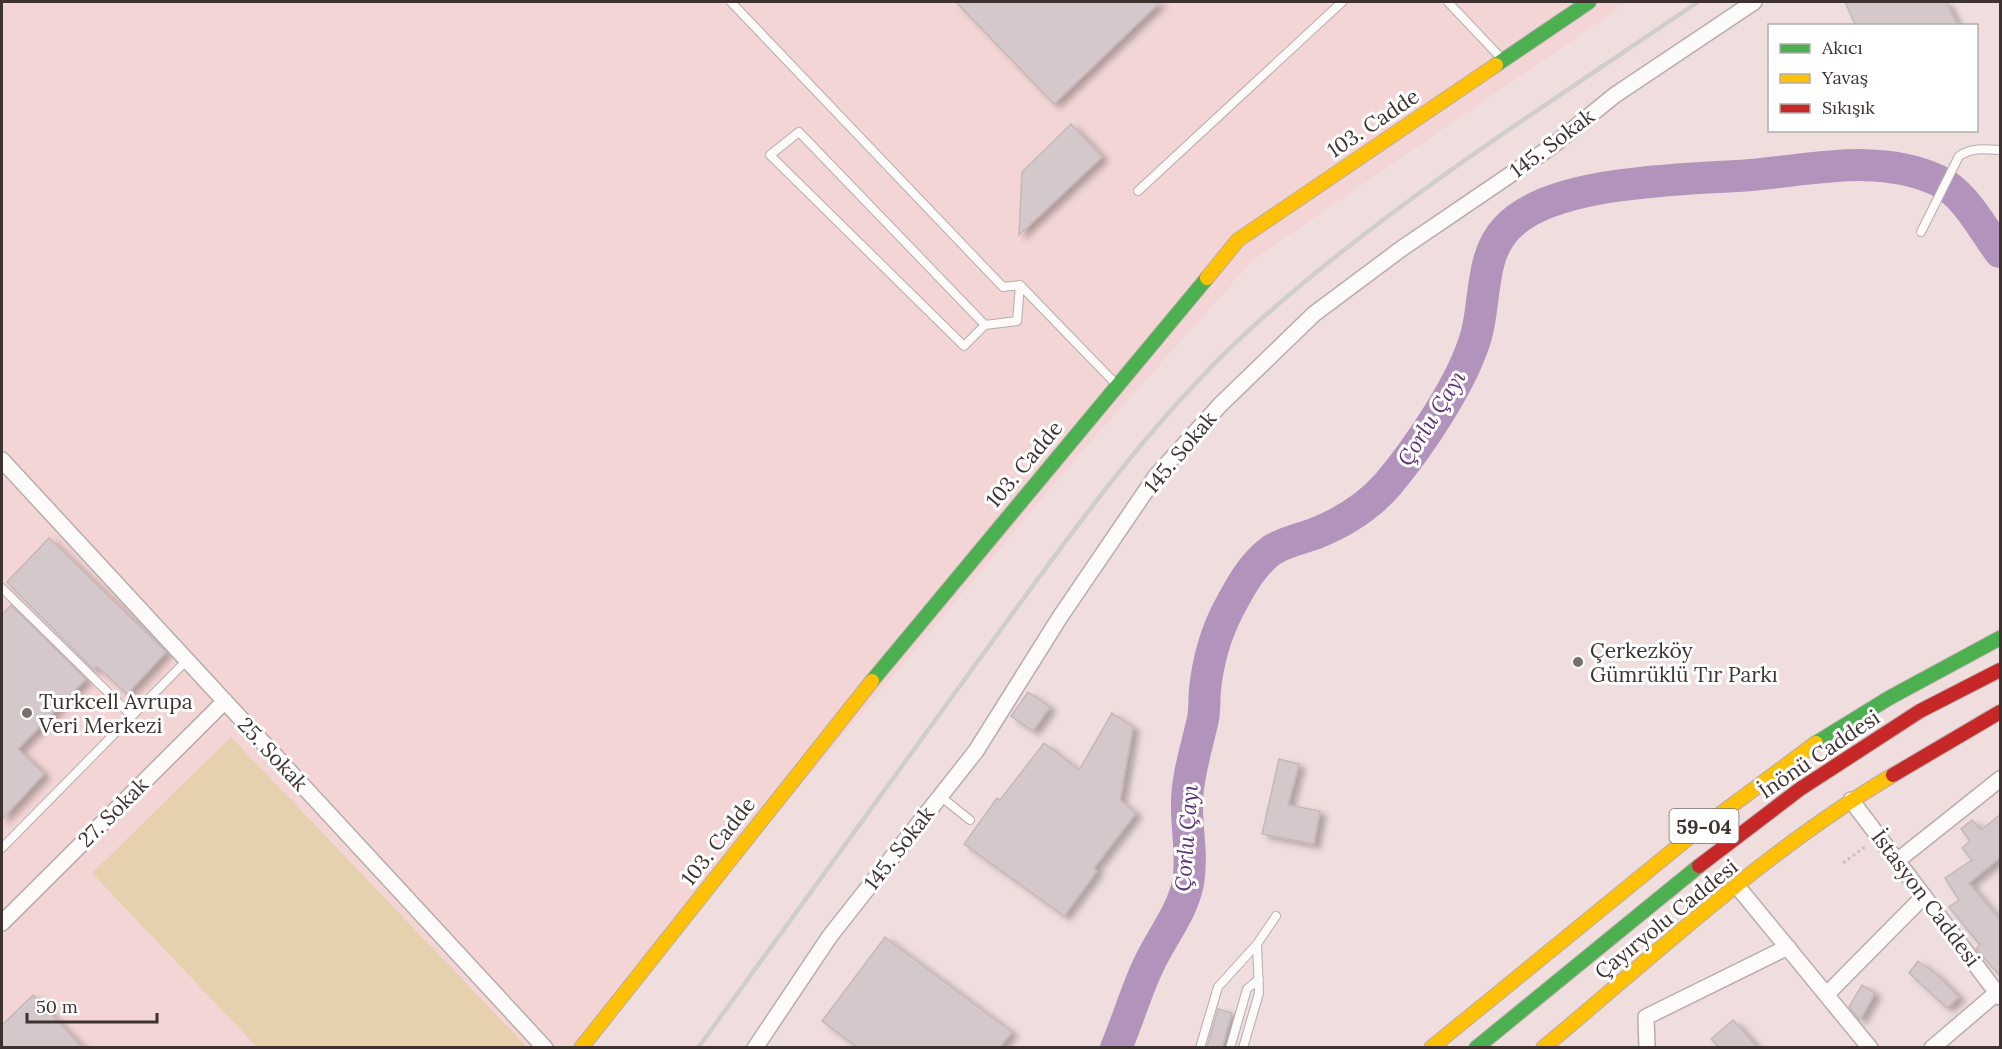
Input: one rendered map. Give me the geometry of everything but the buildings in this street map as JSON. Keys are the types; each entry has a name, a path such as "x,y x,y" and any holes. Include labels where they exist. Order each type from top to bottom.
{"street":[{"name":"103. Cadde","path":"581,1047 910,633 1238,240 1589,2"},
{"name":"145. Sokak","path":"755,1047 830,936 976,751 1060,617 1156,476 1229,397 1314,314 1401,249 1551,147 1615,95 1754,2"},
{"name":"25. Sokak","path":"2,460 545,1047"},
{"name":"59-04","path":"1431,1047 1667,855 1783,766 1906,686 2001,638"},
{"name":"İnönü Caddesi","path":"1476,1047 1685,877 1800,789 1920,711 2001,670"},
{"name":"27. Sokak","path":"2,923 225,701"},
{"name":"Çayıryolu Caddesi","path":"1543,1047 1737,886 1851,800 2001,712"},
{"path":"1897,861 2001,779"},
{"name":"İstasyon Caddesi","path":"1851,800 1999,993"},
{"path":"1737,886 1828,993 1870,1047"},
{"path":"1828,993 1924,896"},
{"path":"1647,1047 1646,1017 1788,947"},
{"path":"1932,1047 1999,993"}],"lane":[{"path":"731,2 1003,287 1020,285"},
{"path":"1138,191 1342,2"},
{"path":"1448,2 1503,60"},
{"path":"985,325 799,132 770,155 963,346 985,325 1017,321 1020,285"},
{"path":"1921,232 1939,201 1959,156 1966,151 2001,150"},
{"path":"1020,285 1117,386"},
{"path":"2,588 132,716"},
{"path":"2,848 187,660"},
{"path":"940,796 970,820"},
{"path":"1200,1047 1218,987 1257,944 1276,916"},
{"path":"1243,1047 1259,993 1257,944"},
{"path":"1230,1047 1246,989 1259,979"}],"path":[{"path":"1843,863 1878,836"}],"shaded area":[{"path":"2,2 1628,2 1254,259 1077,457 581,1047 2,1048"},
{"path":"231,737 527,1047 257,1047 92,873"}],"waterway":[{"name":"Çorlu Çayı","path":"1116,1048 1144,974 1181,904 1188,883 1190,862 1187,800 1189,780 1203,719 1210,659 1223,619 1258,562 1277,547 1324,530 1354,514 1388,484 1413,452 1451,393 1470,354 1479,323 1488,266 1498,240 1506,229 1527,213 1554,200 1586,191 1657,181 1868,165 1915,172 1947,186 1965,202 2000,252"}],"railway":[{"path":"698,1048 1076,527 1145,441 1219,359 1311,277 1418,194 1473,154 1698,2"}],"traffic: fast":[{"path":"1496,65 1589,2"},
{"path":"872,681 1207,278"},
{"path":"1816,743 1889,698 2000,638"},
{"path":"1476,1048 1699,866"}],"traffic: slow":[{"path":"1207,278 1238,240 1496,65"},
{"path":"581,1048 872,681"},
{"path":"1431,1048 1692,835 1816,743"},
{"path":"1543,1048 1756,870 1846,804 1893,775"}],"traffic: jam":[{"path":"1699,866 1800,789 1920,711 2000,670"},
{"path":"1893,775 2000,712"}],"place":[{"name":"Çerkezköy Gümrüklü Tır Parkı","path":"1578,662"},
{"name":"Turkcell Avrupa Veri Merkezi","path":"27,713"}]}
